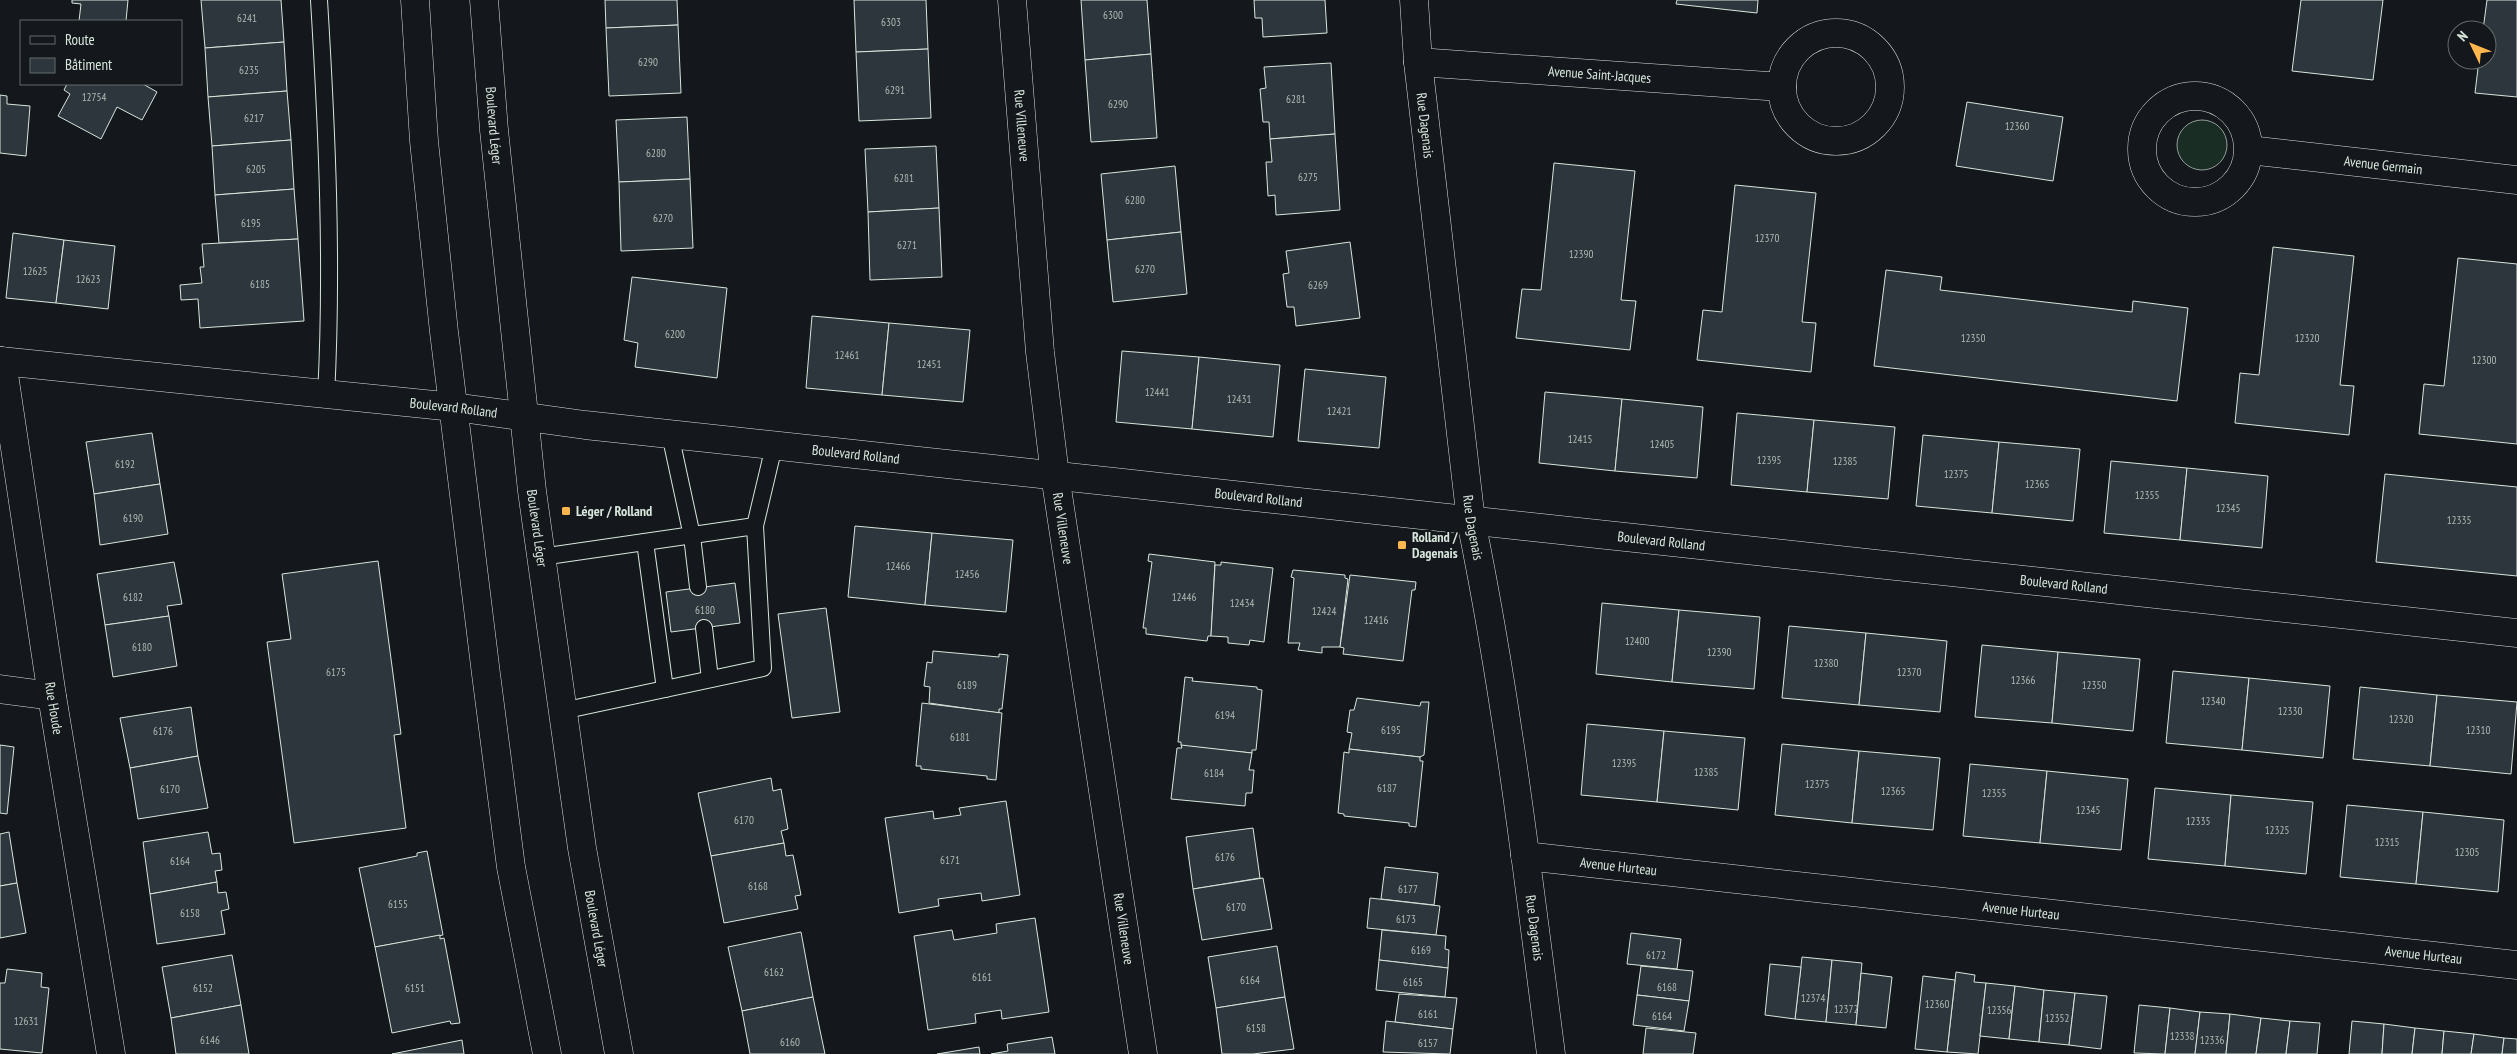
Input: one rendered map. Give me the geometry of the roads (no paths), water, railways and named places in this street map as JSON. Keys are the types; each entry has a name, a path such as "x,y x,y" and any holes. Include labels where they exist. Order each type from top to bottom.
{"street":[{"path":"415,0 424,141 454,408 512,867 547,1054"},
{"name":"Boulevard Léger","path":"484,0 522,416 582,848 620,1054"},
{"name":"Rue Villeneuve","path":"1012,0 1040,352 1055,475 1143,1054"},
{"name":"Rue Dagenais","path":"1414,0 1418,62 1471,521 1484,583 1525,856 1552,1054"},
{"name":"Avenue Saint-Jacques","path":"1418,62 1782,87"},
{"name":"Avenue Germain","path":"2249,150 2517,180"},
{"name":"Boulevard Rolland","path":"1,361 454,408 774,446 2517,633"},
{"name":"Rue Houde","path":"1,361 52,696 111,1054"},
{"path":"0,689 52,696"},
{"name":"Avenue Hurteau","path":"1525,856 2517,966"}],"lane":[{"path":"318,0 324,92 330,312 326,396"},
{"path":"670,434 692,536 698,587"},
{"path":"562,711 763,668 755,526 774,446"},
{"path":"541,556 755,526"},
{"path":"645,542 665,689"},
{"path":"704,628 710,679"}],"place":[{"name":"Léger / Rolland","path":"566,511"},
{"name":"Rolland / Dagenais","path":"1402,545"}]}
